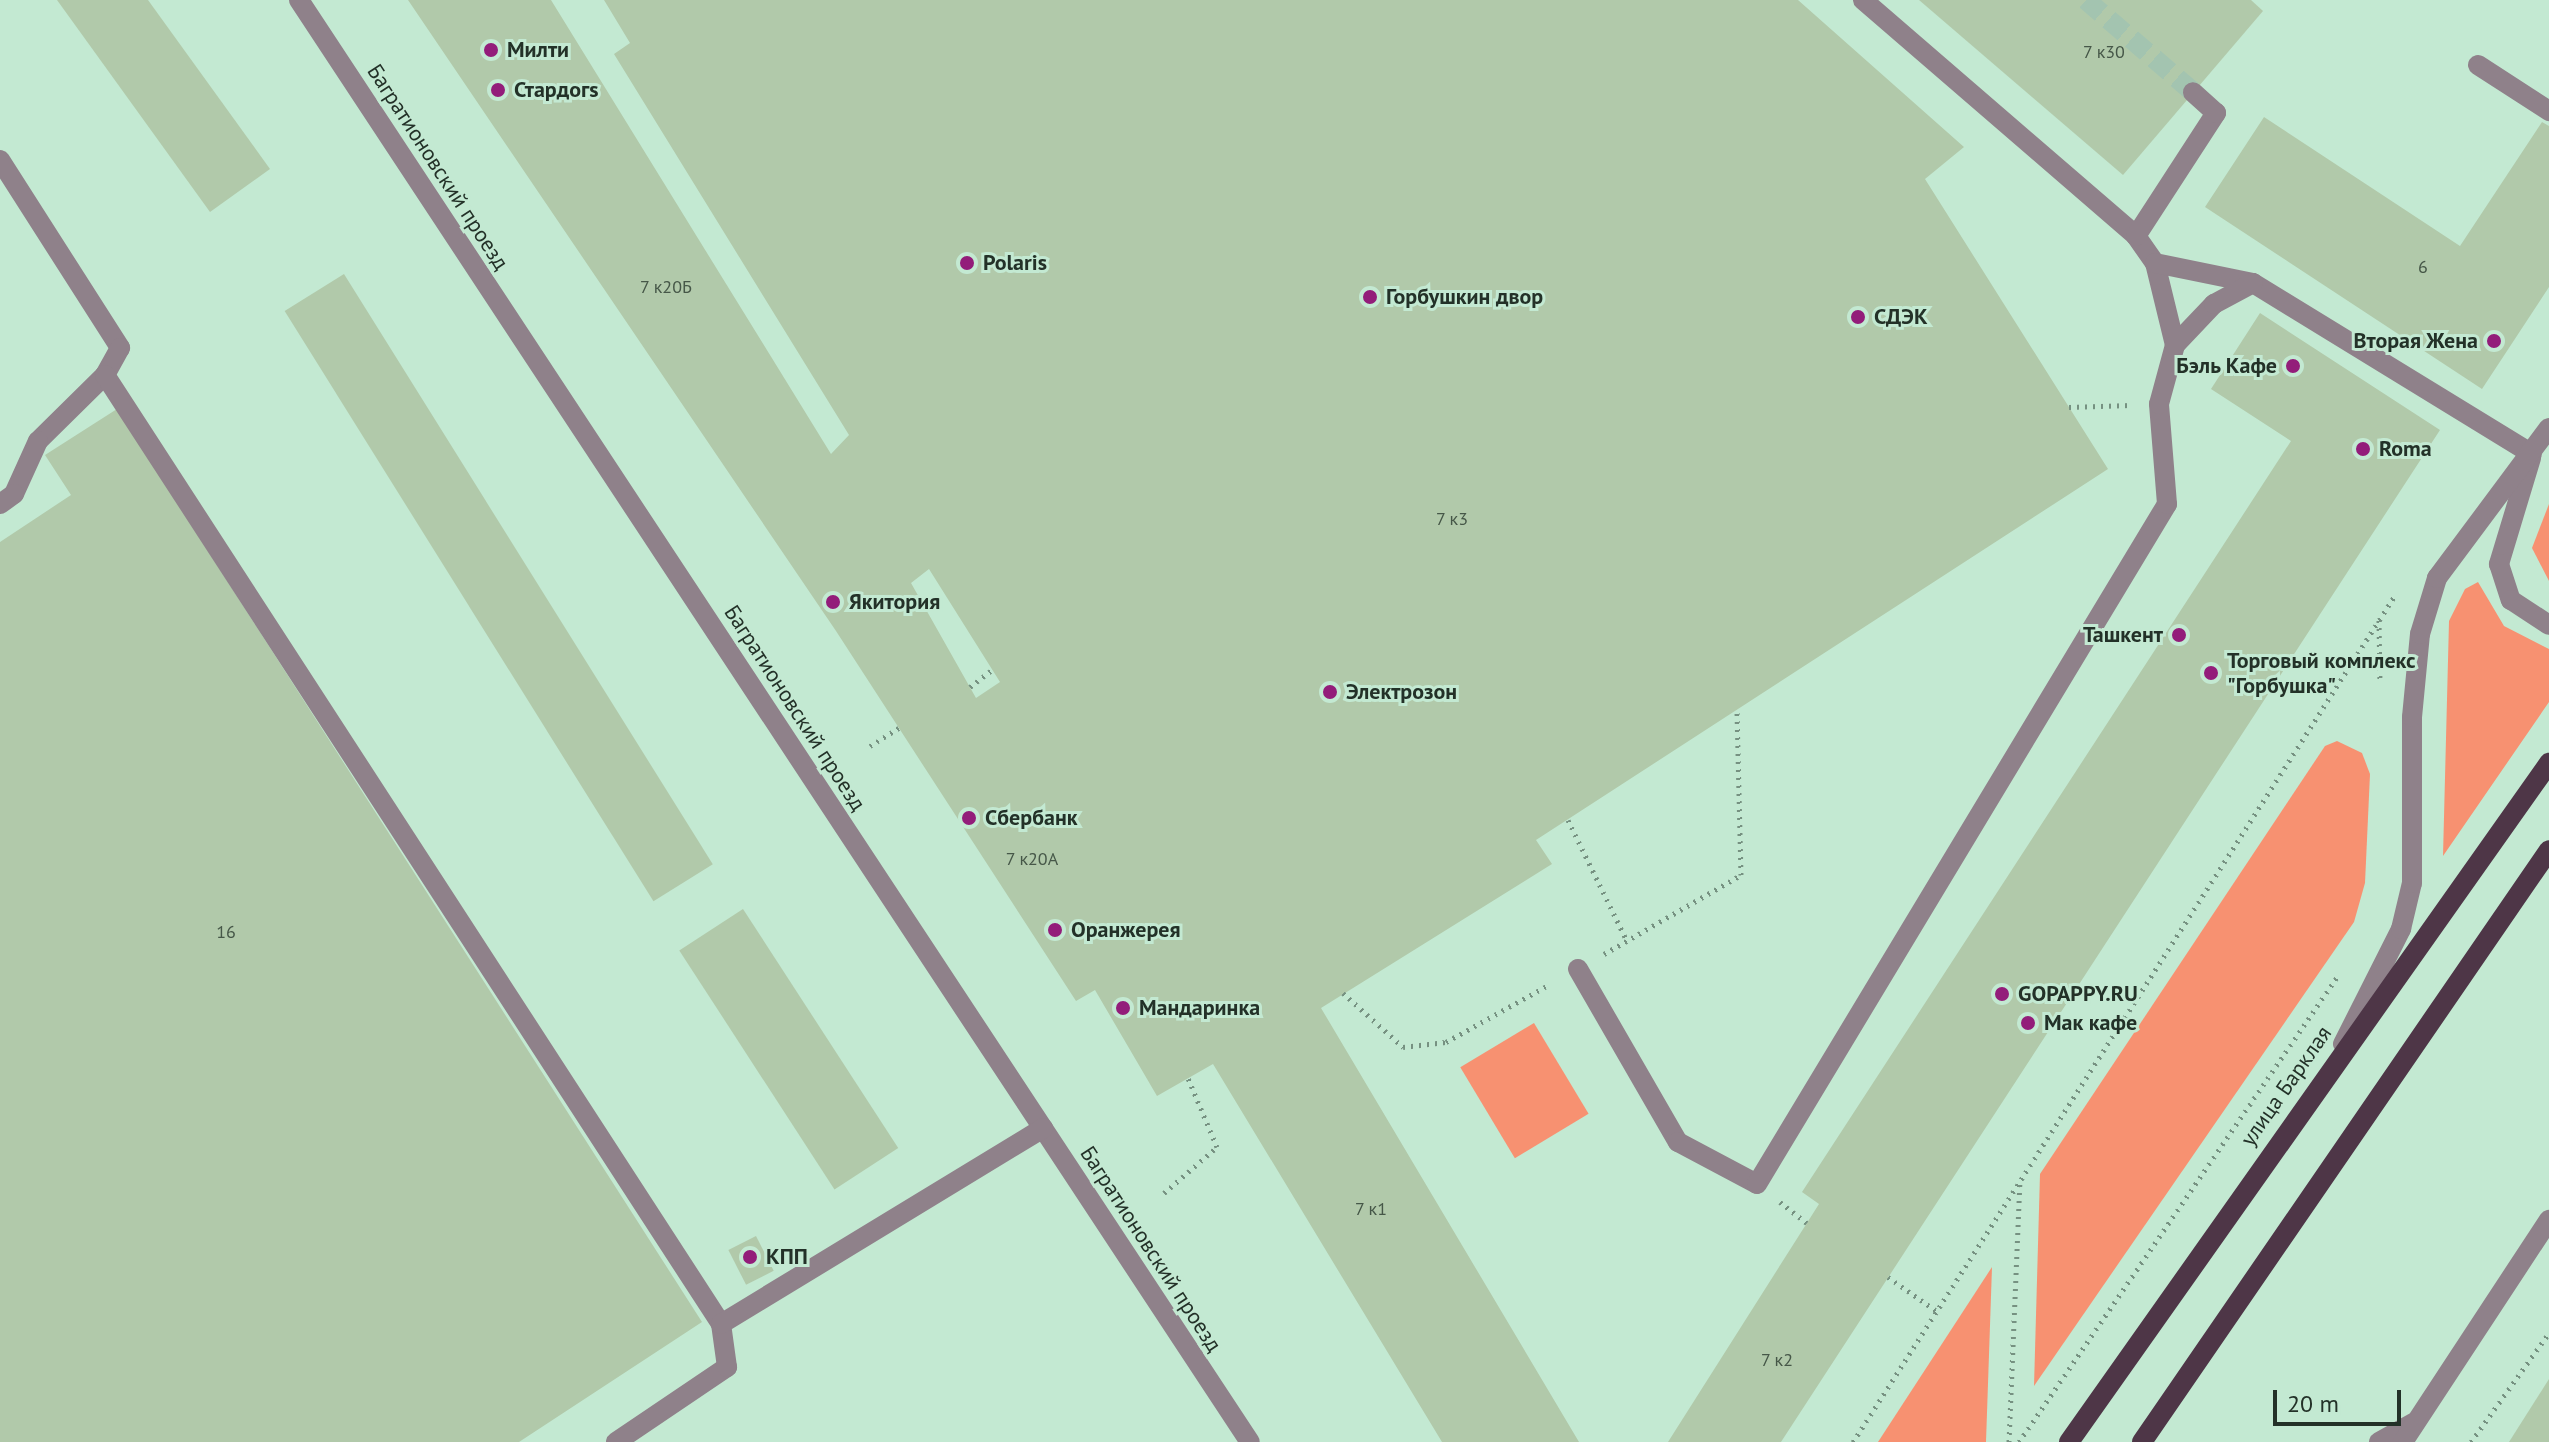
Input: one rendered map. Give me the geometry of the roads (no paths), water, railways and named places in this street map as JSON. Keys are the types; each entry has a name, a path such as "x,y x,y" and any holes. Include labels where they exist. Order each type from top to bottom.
{"main road":[{"name":"улица Барклая","path":"2069,1442 2340,1050 2549,763"},
{"path":"2142,1442 2549,850"}],"street":[{"name":"Багратионовский проезд","path":"299,0 1250,1442"},
{"path":"1863,0 2136,236 2155,263 2175,345"},
{"path":"2478,65 2549,111"},
{"path":"2136,236 2216,113 2193,92"},
{"path":"0,160 120,348 105,375 38,441 14,494 0,504"},
{"path":"2155,263 2253,283 2532,454"},
{"path":"1578,969 1678,1142 1757,1184 2167,504 2159,404 2175,345 2214,304 2253,283"},
{"path":"105,375 721,1324 727,1367 616,1442"},
{"path":"2340,1050 2401,929 2412,883 2412,717 2420,634 2437,578 2549,428"},
{"path":"2532,454 2499,564 2511,600 2549,625"},
{"path":"721,1324 1043,1128"},
{"path":"2403,1442 2549,1220"},
{"path":"2379,1442 2413,1423"}],"tunnel":[{"path":"2086,0 2193,92"}],"place":[{"name":"Милти","path":"491,50"},
{"name":"Стардогs","path":"498,90"},
{"name":"Polaris","path":"967,263"},
{"name":"Горбушкин двор","path":"1370,297"},
{"name":"СДЭК","path":"1858,317"},
{"name":"Вторая Жена","path":"2494,341"},
{"name":"Бэль Кафе","path":"2293,366"},
{"name":"Roma","path":"2363,449"},
{"name":"Якитория","path":"833,602"},
{"name":"Ташкент","path":"2179,635"},
{"name":"Торговый комплекс \"Горбушка\"","path":"2211,673"},
{"name":"Электрозон","path":"1330,692"},
{"name":"Сбербанк","path":"969,818"},
{"name":"Оранжерея","path":"1055,930"},
{"name":"GOPAPPY.RU","path":"2002,994"},
{"name":"Мандаринка","path":"1123,1008"},
{"name":"Мак кафе","path":"2028,1023"},
{"name":"КПП","path":"750,1257"}]}
